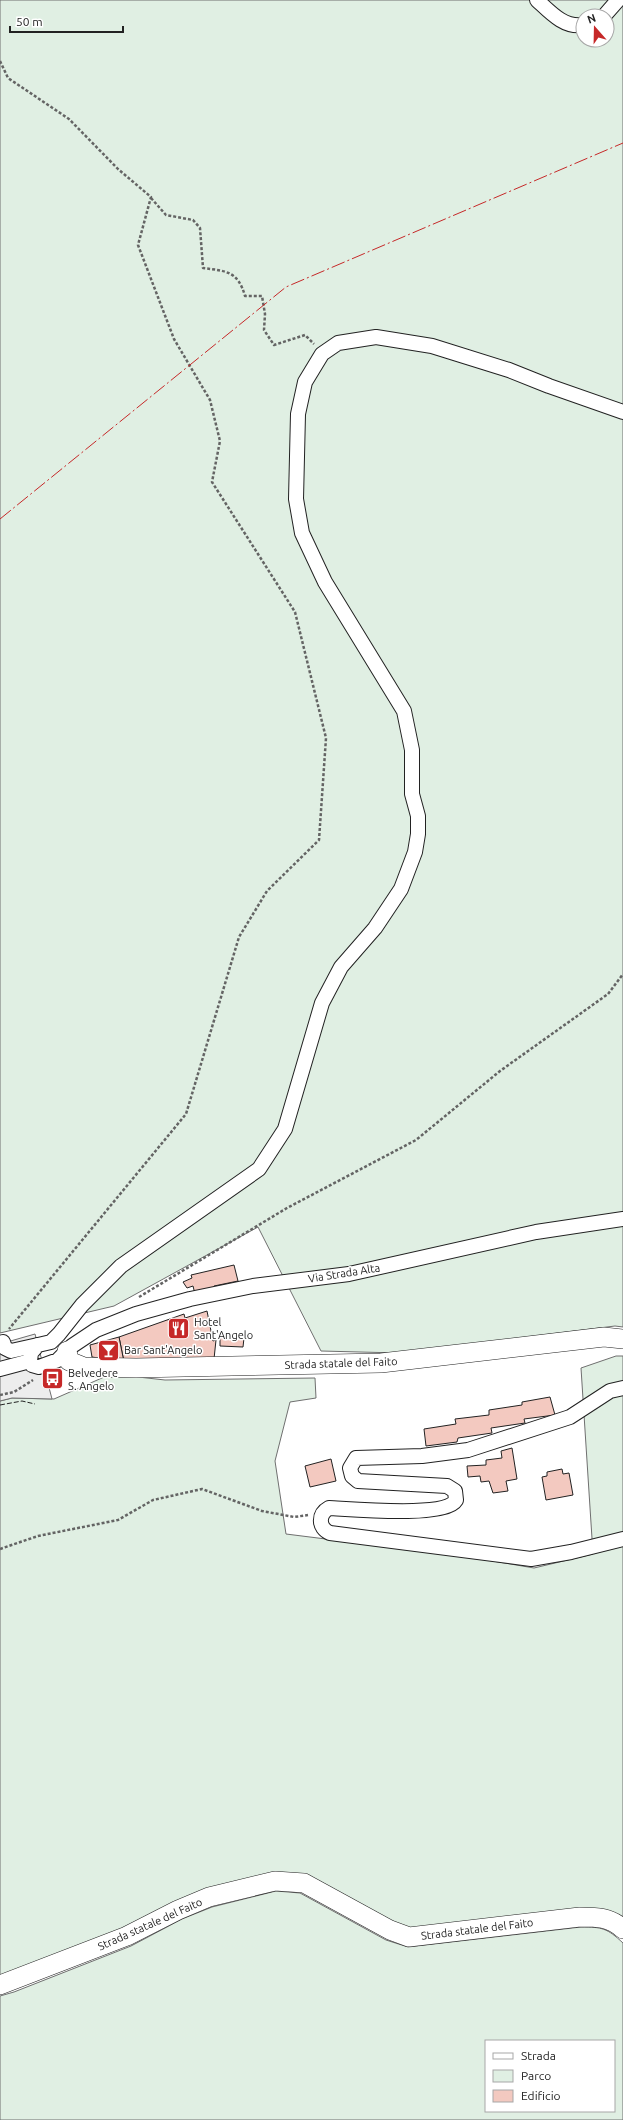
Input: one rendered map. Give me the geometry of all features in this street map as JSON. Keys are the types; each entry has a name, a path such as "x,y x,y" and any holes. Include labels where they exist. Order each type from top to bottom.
{"street":[{"path":"537,0 556,18 575,25"},
{"path":"611,8 618,0"},
{"path":"3,1342 6,1348 11,1351 51,1342 82,1305 121,1266 259,1169 284,1129 322,1003 341,967 375,928 401,889 415,852 418,834 418,816 412,794 412,750 404,710 325,582 302,533 296,498 298,414 305,382 322,354 338,343 376,337 432,346 509,370 623,412"},
{"name":"Via Strada Alta","path":"0,1369 58,1360 70,1348 96,1330 136,1314 190,1299 253,1286 349,1274 536,1232 623,1219"},
{"name":"Strada statale del Faito","path":"70,1348 69,1361 84,1367 136,1368 381,1363 604,1338 623,1339"},
{"path":"36,1363 31,1353 38,1345"},
{"path":"623,1388 610,1391 570,1417 468,1450 422,1456 356,1458 351,1464 352,1476 358,1481 450,1486 455,1490 457,1497 454,1503 446,1508 400,1511 329,1508 323,1513 321,1525 330,1533 531,1560 623,1539"},
{"name":"Strada statale del Faito","path":"0,1985 126,1936 178,1910 209,1897 275,1881 304,1883 390,1930 409,1937 580,1917 601,1917 615,1922 623,1929"}],"path":[{"path":"0,61 8,78 68,119 118,169 151,197 166,215 193,220 200,228 203,268 226,271 241,284 245,296 262,296 265,314 264,330 274,346 305,335 322,354"},
{"path":"3,1342 11,1326 186,1114 239,937 267,891 319,840 326,738 295,612 212,482 220,441 210,400 174,339 138,245 151,197"},
{"path":"138,1298 287,1208 416,1140 500,1071 608,994 623,974"},
{"path":"0,1395 14,1392 32,1382 36,1363"},
{"path":"0,1549 38,1536 118,1520 152,1500 202,1489 262,1511 294,1517 323,1513"}],"green space":[{"path":"0,0 623,0 623,1327 615,1326 399,1353 321,1351 258,1227 114,1306 0,1333"},
{"path":"616,1356 623,1356 623,1918 410,1929 393,1923 306,1875 123,1929 0,1977 0,1401 12,1398 54,1399 111,1374 165,1380 315,1378 316,1398 290,1402 275,1461 286,1534 469,1557 534,1568 593,1554 581,1368"},
{"path":"276,1891 300,1893 386,1940 408,1947 581,1927 604,1929 613,1934 623,1943 623,2120 0,2120 0,1996 14,1992 131,1946 182,1919 212,1907"}],"shaded area":[{"path":"35,1334 52,1399 12,1398 0,1401 0,1344"}],"building":[{"path":"234,1265 238,1281 214,1286 214,1289 195,1294 193,1286 187,1288 183,1282 192,1278 191,1275"},
{"name":"Hotel Sant'Angelo","path":"207,1311 213,1341 216,1340 214,1359 124,1362 119,1337 184,1314 185,1318"},
{"path":"119,1337 124,1362 92,1357 90,1345"},
{"path":"220,1337 244,1338 243,1347 220,1346"},
{"path":"550,1397 555,1415 524,1419 525,1423 491,1428 492,1433 458,1438 457,1442 426,1446 424,1429 456,1424 455,1419 489,1415 489,1410 522,1405 522,1402"},
{"path":"512,1448 517,1479 506,1481 508,1491 493,1493 489,1481 481,1482 480,1476 468,1477 467,1466 486,1465 486,1460 502,1458 501,1451"},
{"path":"331,1459 336,1481 310,1487 305,1466"},
{"path":"562,1469 563,1474 569,1473 573,1495 546,1500 542,1477 547,1476 547,1472"}],"fence":[{"path":"0,1405 22,1401 35,1404"}],"power":[{"path":"0,519 286,287 623,143"}],"place":[{"name":"Hotel Sant'Angelo","path":"178,1328"},
{"name":"Bar Sant'Angelo","path":"109,1350"},
{"name":"Belvedere S. Angelo","path":"52,1379"}]}
